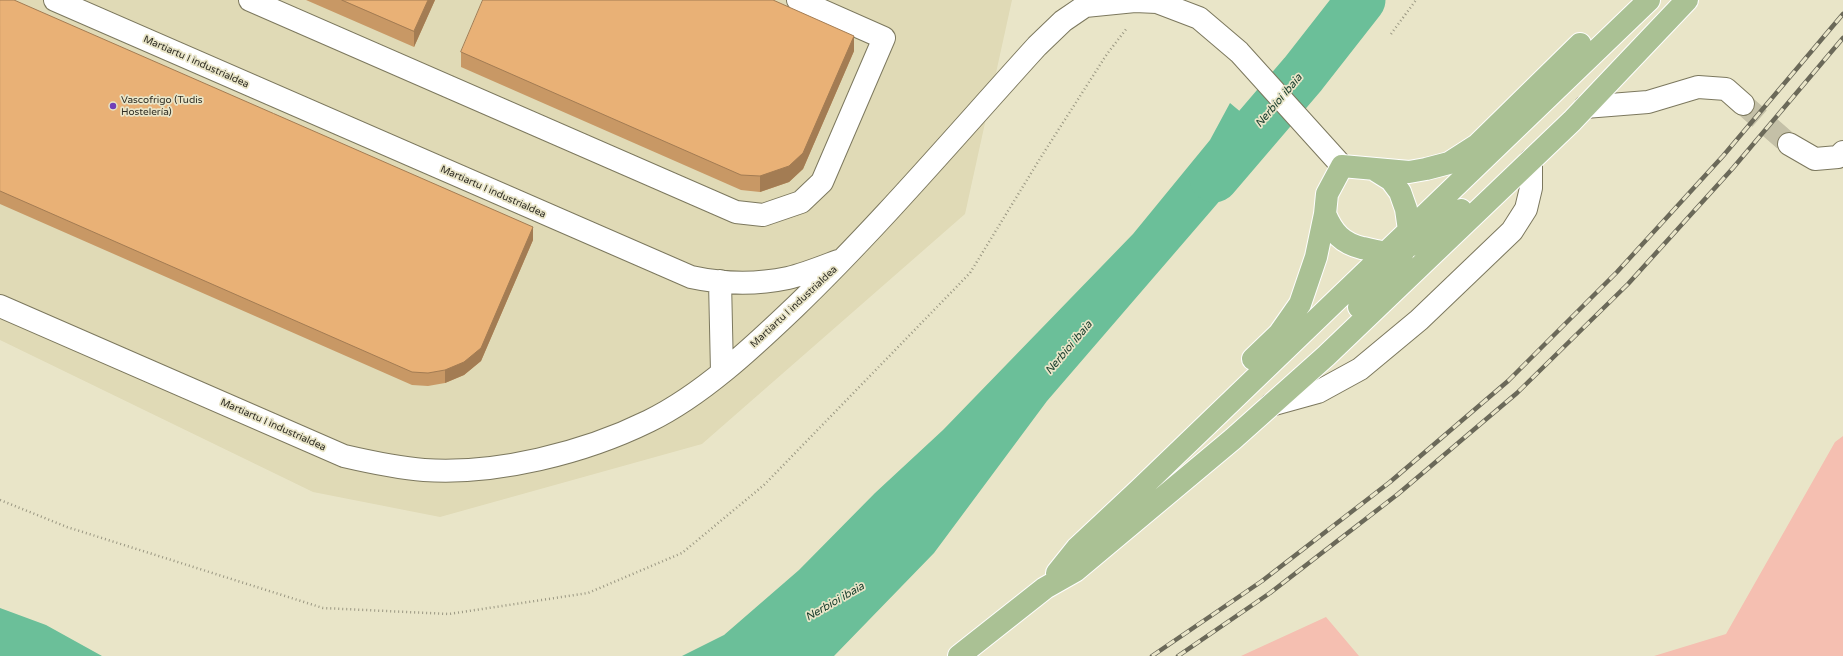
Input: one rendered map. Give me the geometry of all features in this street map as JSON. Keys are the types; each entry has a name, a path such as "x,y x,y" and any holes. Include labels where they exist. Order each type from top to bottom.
{"main road":[{"path":"959,656 1045,588 1075,571 1233,439 1271,405 1387,299 1531,160 1578,114 1687,0"},
{"path":"1125,503 1144,467 1279,334 1300,304 1316,257 1325,214 1327,194 1342,166 1408,172 1426,170 1449,163 1477,144 1600,25 1645,3"},
{"path":"1045,588 1077,548 1400,243 1645,3"},
{"path":"1325,214 1331,229 1342,239 1353,245 1400,243 1432,234 1458,212 1539,134 1578,114"},
{"path":"1233,439 1260,399 1347,319 1392,272 1400,243 1406,209 1400,192 1391,180 1375,170"}],"street":[{"name":"Martiartu I industrialdea","path":"55,0 690,277 720,282 750,284 789,278 845,259"},
{"path":"250,0 736,212 763,215 802,202 822,182 884,38 798,0"},
{"path":"845,259 1037,46 1063,21 1085,6 1135,1 1157,2 1199,18 1239,52 1342,166"},
{"path":"1578,114 1648,102 1698,87 1726,89 1743,104"},
{"path":"1789,144 1815,159 1838,157 1843,152"},
{"path":"1271,405 1318,392 1360,368 1436,304 1512,231 1526,209 1531,188 1531,160"},
{"name":"Martiartu I industrialdea","path":"0,306 344,456 392,466 426,470 461,470 535,460 576,449 650,421 694,393 722,372 762,338 845,259"},
{"path":"720,282 722,372"}],"path":[{"path":"1391,34 1416,0"}],"shaded area":[{"path":"0,0 1012,0 965,214 702,444 440,517 313,492 0,340"},
{"path":"1843,436 1843,656 1654,656 1726,634 1835,442"},
{"path":"1326,617 1359,656 1241,656"}],"water":[{"path":"1230,103 1273,139 1047,401 934,553 834,656 682,656 724,635 799,570 875,493 943,430 1133,234 1210,140"},
{"path":"0,608 46,625 102,656 0,656"}],"building":[{"name":"Vascofrigo (Tudis Hostelería)","path":"0,0 14,0 533,227 481,348 464,362 445,370 428,373 412,372 0,191"},
{"path":"342,0 428,0 414,31"},
{"path":"483,0 773,0 854,36 803,153 789,166 760,176 741,175 461,52"}],"waterway":[{"name":"Nerbioi ibaia","path":"1214,178 1303,74 1361,0"}],"tunnel":[{"path":"1743,104 1789,144"}],"railway":[{"path":"1152,656 1262,581 1390,482 1508,381 1617,272 1723,156 1843,14"},
{"path":"1178,656 1270,593 1398,494 1517,393 1628,284 1733,168 1843,38"}],"place":[{"name":"Vascofrigo (Tudis Hostelería)","path":"113,106"}]}
